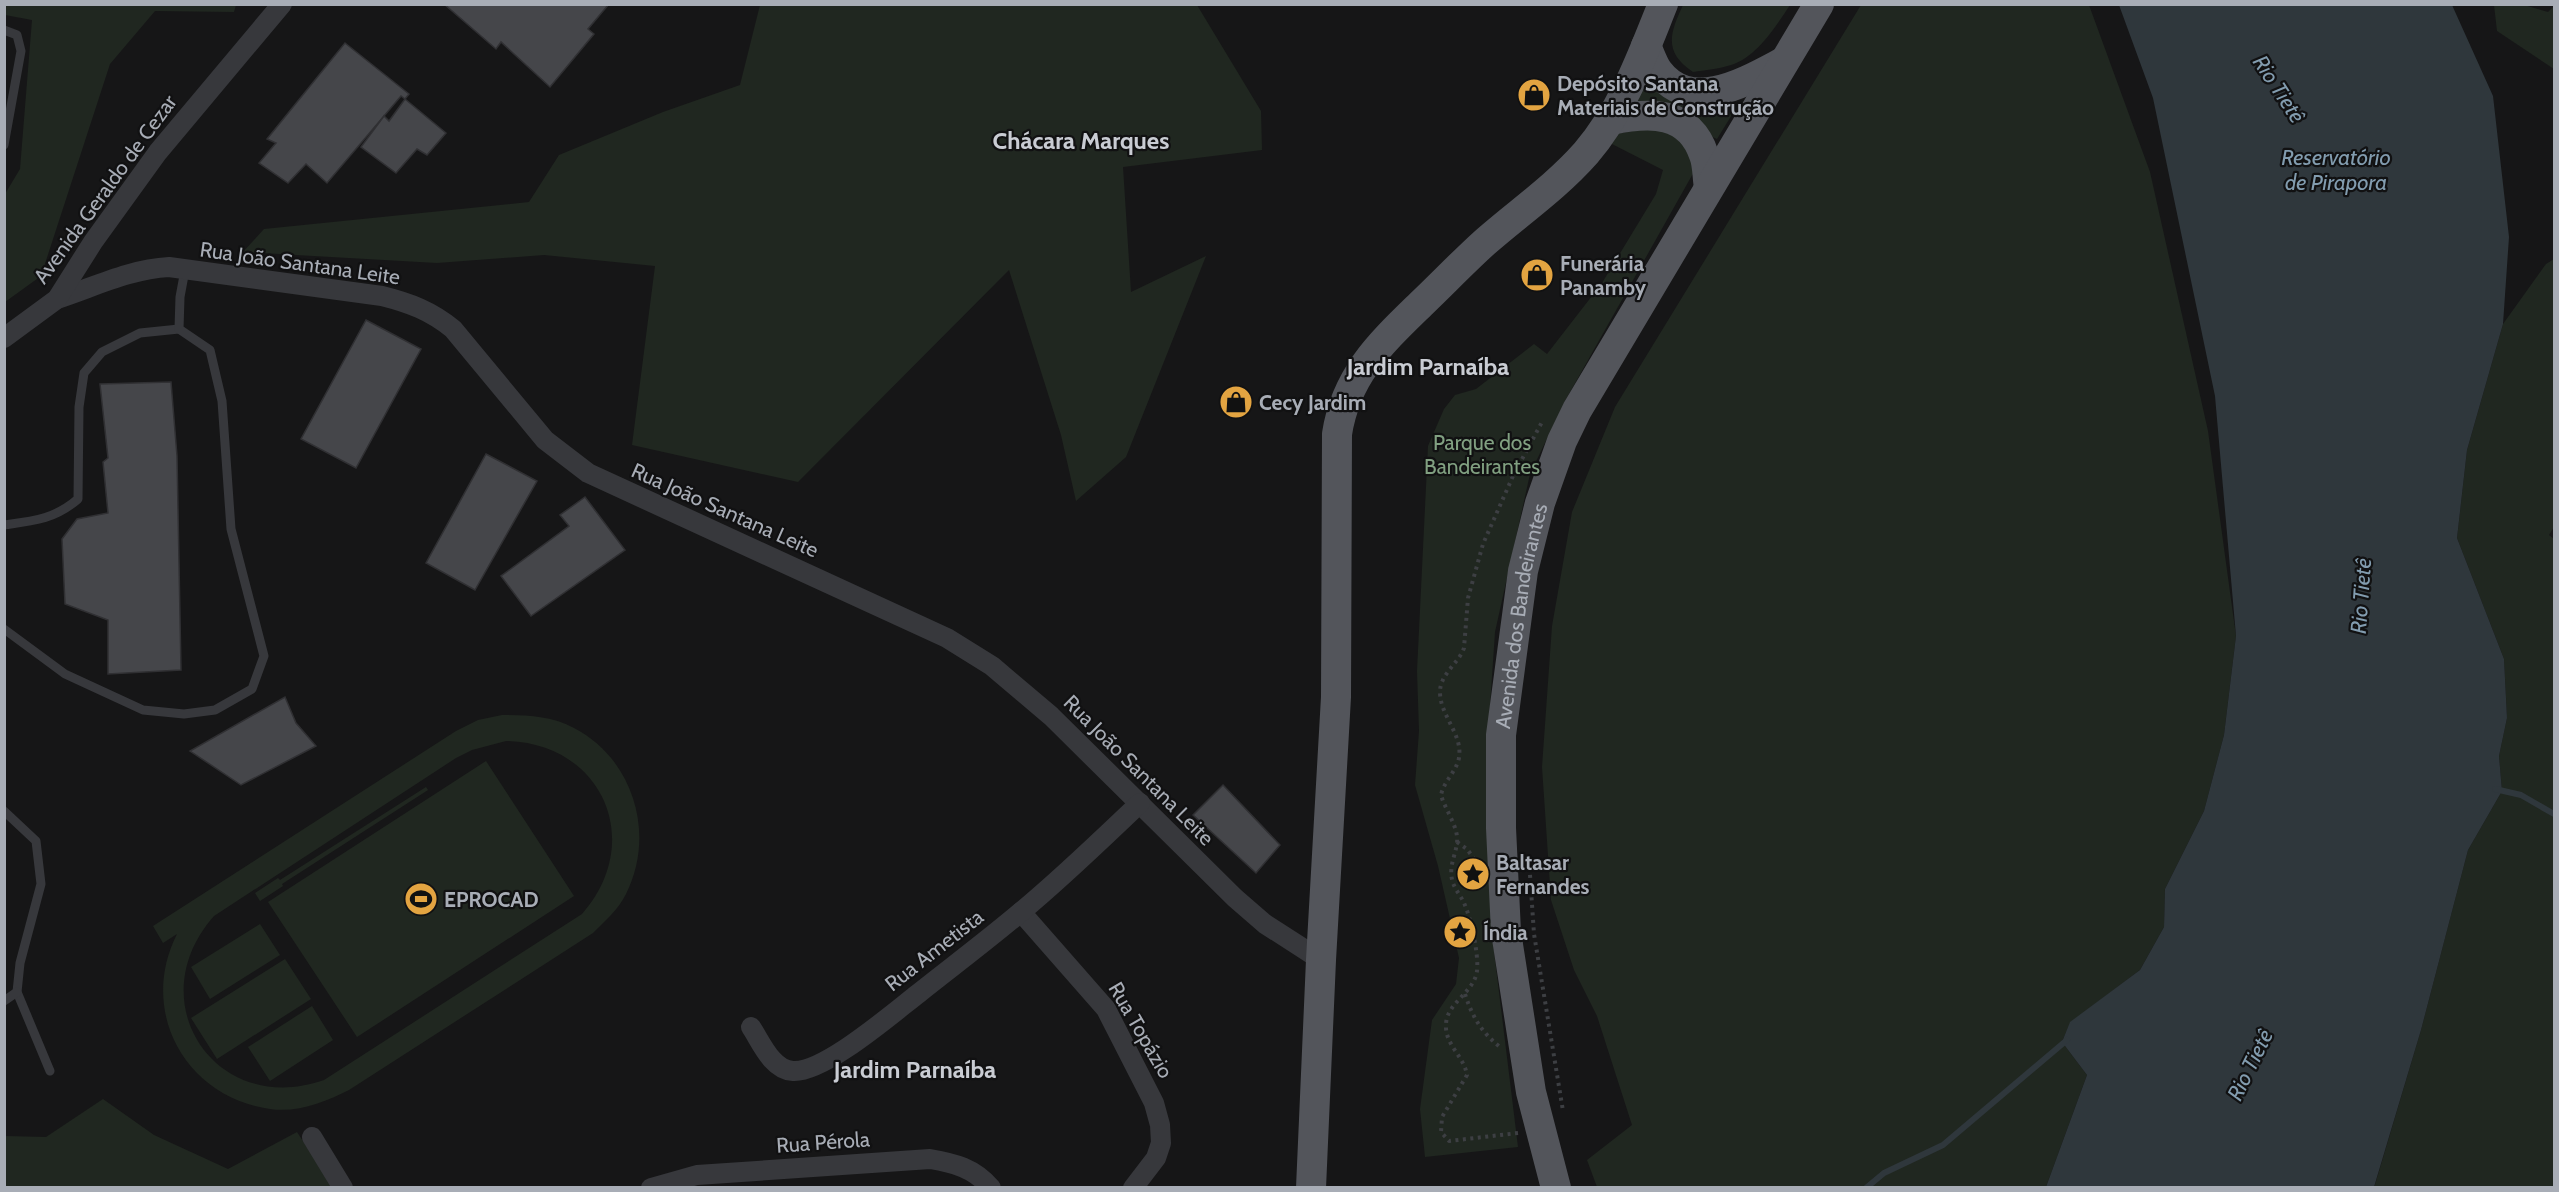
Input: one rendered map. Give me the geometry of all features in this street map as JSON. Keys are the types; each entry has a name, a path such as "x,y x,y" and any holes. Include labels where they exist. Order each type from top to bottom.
{"main road":[{"path":"1311,1188 1336,697 1337,459 1341,411 1350,388 1366,361 1390,334 1484,243 1548,192 1586,152 1611,120 1663,4"},
{"name":"Avenida dos Bandeirantes","path":"1556,1188 1547,1162 1531,1092 1506,932 1501,828 1501,735 1523,571 1540,504 1562,441 1576,410 1820,4"},
{"path":"1646,46 1657,70 1668,82 1682,90 1699,93 1714,92 1734,86 1784,62"},
{"path":"1611,120 1648,114 1665,116 1691,131 1705,156 1708,187"}],"street":[{"name":"Avenida Geraldo de Cezar","path":"4,338 57,299 93,242 158,152 282,4"},
{"name":"Rua João Santana Leite","path":"57,299 151,268 169,267 382,296 435,314 453,329 545,440 588,474 947,638 992,666 1051,716 1235,898 1266,924 1321,960"},
{"name":"Rua Ametista","path":"751,1027 773,1061 781,1068 791,1071 805,1070 822,1063 888,1018 1021,912 1140,803"},
{"name":"Rua Topázio","path":"1021,912 1106,1010 1154,1103 1160,1125 1161,1143 1156,1158 1133,1188"},
{"path":"312,1137 343,1188"},
{"name":"Rua Pérola","path":"651,1188 697,1175 930,1159 957,1163 977,1173 991,1188"}],"lane":[{"path":"4,30 17,35 21,51 4,145"},
{"path":"179,329 180,297 185,270"},
{"path":"4,525 37,521 64,512 78,499 80,407 84,373 102,352 140,333 179,329 210,350 222,401 231,529 264,656 252,689 215,710 184,714 143,710 65,674 4,629"},
{"path":"4,811 36,841 42,884 20,963 17,992 50,1071"},
{"path":"4,1001 17,992"}],"path":[{"path":"1457,842 1467,849 1481,870"},
{"path":"1529,852 1534,934 1564,1116"},
{"path":"1465,994 1470,1010 1481,1030 1506,1051 1504,1041"},
{"path":"1519,1122 1524,1141"}],"green space":[{"path":"5,4 236,5 234,12 155,11 110,64 41,276 5,302 5,194 20,169 32,20 5,15"},
{"path":"1683,4 1790,5 1765,40 1749,55 1731,65 1693,72 1683,65 1673,49 1675,24"},
{"path":"760,5 1197,5 1261,111 1262,150 1123,167 1131,292 1206,256 1126,457 1076,501 1061,435 1009,270 798,482 632,445 655,266 544,255 437,263 243,252 264,229 529,202 559,155 663,112 740,85"},
{"path":"1861,5 2089,5 2150,172 2208,431 2236,636 2224,735 2204,811 2165,889 2164,927 2140,970 2070,1023 2062,1042 2087,1075 2046,1187 1597,1187 1587,1160 1632,1125 1597,1016 1574,970 1551,900 1542,767 1552,626 1572,512 1615,407"},
{"path":"2494,5 2524,5 2548,12 2554,6 2554,69 2497,31"},
{"path":"1648,81 1664,96 1685,105 1708,109 1731,107 1733,113 1717,139 1636,103 1638,92"},
{"name":"Parque dos Bandeirantes","path":"1658,127 1681,137 1695,170 1565,401 1530,474 1495,632 1487,750 1492,935 1518,1147 1425,1157 1420,1109 1432,1020 1456,984 1459,958 1438,866 1415,785 1419,731 1417,671 1428,446 1444,409 1455,395 1476,389 1534,344 1547,354 1602,283 1656,194 1663,170 1608,142 1615,134"},
{"path":"2554,259 2554,527 2549,535 2554,539 2554,1187 2374,1188 2421,1030 2468,850 2502,791 2499,756 2507,718 2504,659 2457,538 2467,450 2503,324 2546,264"},
{"path":"511,715 557,721 574,728 595,742 612,759 625,779 634,800 639,824 639,848 635,871 619,905 593,933 349,1090 301,1108 280,1110 240,1101 214,1087 193,1069 177,1046 167,1020 163,992 166,963 177,934 163,943 153,926 456,731 478,720","holes":["506,741 539,746 567,759 589,777 604,801 611,828 611,856 601,886 582,914 324,1080 285,1087 251,1082 222,1067 200,1044 187,1016 184,983 192,949 214,916 456,758 472,750"]},
{"name":"EPROCAD","path":"486,761 574,896 357,1037 268,902"},
{"path":"426,787 428,790 282,884 283,886 260,901 255,893 278,878 280,880"},
{"path":"260,924 280,955 210,999 191,967"},
{"path":"285,959 311,999 217,1059 191,1018"},
{"path":"312,1006 333,1040 270,1081 248,1047"},
{"path":"103,1099 154,1135 228,1169 297,1132 333,1187 5,1188 5,1136 46,1137"}],"water":[{"name":"Reservatório de Pirapora","path":"2119,5 2452,5 2493,96 2509,237 2503,324 2467,450 2457,538 2504,659 2507,718 2499,756 2502,791 2468,850 2421,1030 2374,1187 2046,1187 2087,1075 2062,1042 2070,1022 2140,970 2164,927 2165,889 2204,811 2224,735 2236,636 2215,396 2153,98"}],"building":[{"path":"444,4 609,4 588,29 594,34 550,87 501,42 496,49"},
{"path":"345,43 409,94 405,99 401,96 327,183 306,164 288,183 259,163 276,143 267,139"},
{"path":"405,99 446,133 427,155 417,149 396,173 361,147 384,116 389,121"},
{"path":"366,320 421,349 356,468 301,439"},
{"path":"171,382 177,456 181,670 108,674 108,620 65,604 62,539 77,519 108,513 103,462 108,458 100,384"},
{"path":"486,454 537,481 475,590 426,563"},
{"path":"585,497 625,550 531,616 501,576 569,526 560,515"},
{"path":"285,697 296,723 316,746 241,785 190,751"},
{"path":"1223,785 1280,845 1256,873 1193,815"}],"waterway":[{"path":"2495,789 2521,795 2554,814"},
{"path":"1866,1188 1884,1173 1943,1145 2067,1040"}],"place":[{"name":"Depósito Santana Materiais de Construção","path":"1534,95"},
{"name":"Funerária Panamby","path":"1537,275"},
{"name":"Cecy Jardim","path":"1236,402"},
{"name":"Baltasar Fernandes","path":"1473,874"},
{"name":"EPROCAD","path":"421,899"},
{"name":"Índia","path":"1460,932"}],"district":[{"name":"Chácara Marques","path":"1081,140"},
{"name":"Jardim Parnaíba","path":"1428,366"},
{"name":"Jardim Parnaíba","path":"915,1069"}],"water label":[{"name":"Rio Tietê","path":"2279,89"},
{"name":"Rio Tietê","path":"2361,596"},
{"name":"Rio Tietê","path":"2250,1065"}]}
